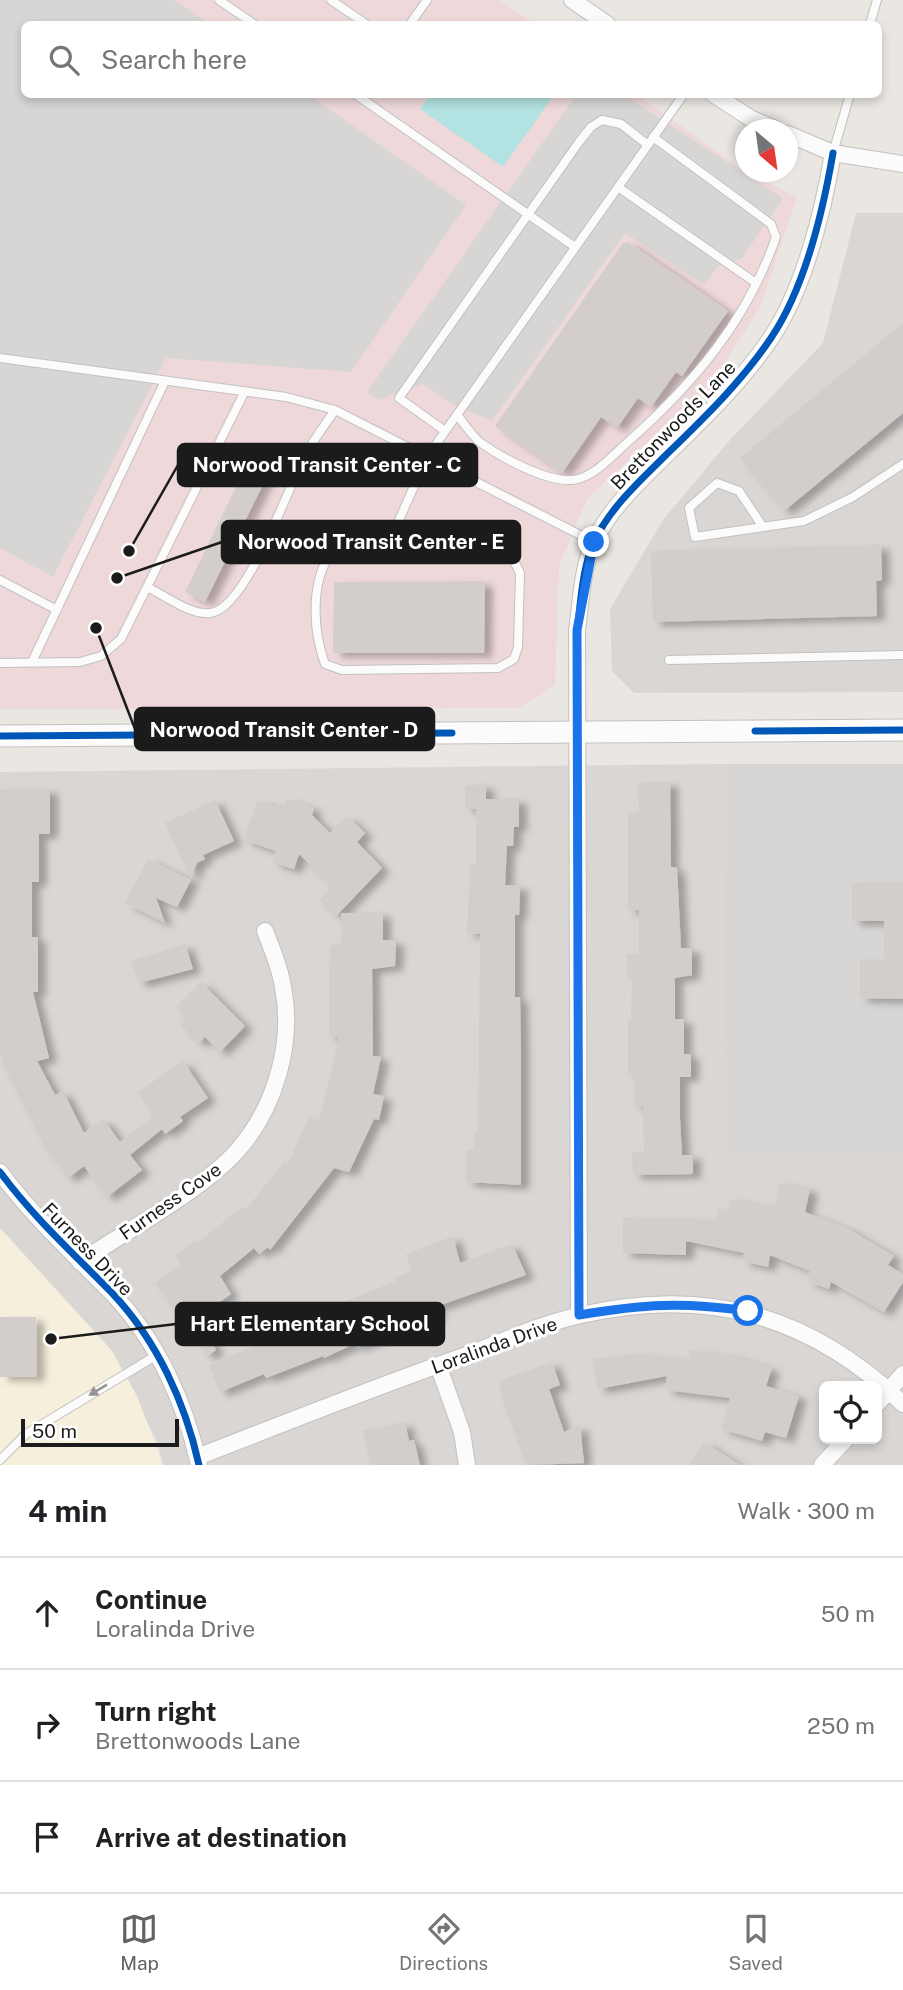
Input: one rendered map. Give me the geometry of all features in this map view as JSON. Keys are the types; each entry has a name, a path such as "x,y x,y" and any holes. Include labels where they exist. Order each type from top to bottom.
{"street":[{"path":"572,0 603,21"},
{"path":"719,98 752,119"},
{"path":"798,138 833,153 903,164"},
{"name":"Brettonwoods Lane","path":"579,1315 577,630 594,542 615,508 734,388 773,336 807,261 824,201 833,153"},
{"path":"0,736 903,730"},
{"name":"Furness Cove","path":"80,1262 212,1174 236,1151 261,1115 273,1089 285,1042 284,988 265,931"},
{"name":"Furness Drive","path":"0,1172 21,1201 114,1296 157,1355 184,1412 198,1461"},
{"name":"Loralinda Drive","path":"198,1461 438,1365 579,1315 640,1305 679,1304 748,1311 798,1329 848,1357 903,1404"},
{"path":"438,1365 462,1432 467,1465"},
{"path":"882,1398 903,1374"},
{"path":"822,1465 841,1444"}],"lane":[{"path":"219,0 250,21"},
{"path":"331,0 362,21"},
{"path":"412,21 427,0"},
{"path":"871,21 877,0"},
{"path":"361,98 575,247"},
{"path":"387,545 427,457 681,98"},
{"path":"833,153 849,98"},
{"path":"445,430 399,398 579,142 591,127 602,120 621,124 651,141 771,224 776,237 731,332 673,401 601,466 579,479 554,481 480,442 457,415"},
{"path":"618,187 756,283"},
{"path":"0,359 286,397 335,410 594,542"},
{"path":"32,662 165,381"},
{"path":"0,663 80,662 101,656 121,639 245,391"},
{"path":"147,587 199,613 212,613 225,607 263,551 307,452 335,410"},
{"path":"763,527 739,491 718,483 689,509 695,537 804,521 853,497 903,464"},
{"path":"493,544 510,553 520,573 518,647 514,659 498,668 342,670 325,664 317,642 319,575 326,557 340,545 387,545 493,544"},
{"path":"0,580 57,610"},
{"path":"669,660 903,655"},
{"path":"0,1460 26,1434 157,1355"}],"shaded area":[{"path":"0,0 499,0 530,21 21,21 21,98 641,98 735,164 735,182 766,182 797,197 760,308 710,384 587,499 559,566 555,685 520,708 0,709"},
{"path":"0,0 175,0 205,21 21,21 21,98 313,98 466,205 351,372 166,358 53,577 0,548"},
{"path":"574,98 629,98 735,167 735,182 758,182 783,198 742,258 718,266 704,285 625,233 492,421 452,404 423,384 379,400 367,392"},
{"path":"856,213 903,213 903,692 634,693 612,671 610,609 663,520 730,440 823,343"},
{"path":"722,764 723,1156 903,1155 903,1465 163,1465 158,1444 112,1351 0,1228 0,772"},
{"path":"722,764 903,764 903,1155 723,1157"},
{"path":"0,1228 112,1351 137,1396 163,1465 0,1465"}],"water":[{"path":"428,98 552,98 503,167 420,109"}],"building":[{"path":"628,242 728,311 682,376 676,372 651,407 638,398 617,428 601,417 562,473 495,426 623,243"},
{"path":"903,323 903,413 784,511 740,458"},
{"path":"254,450 275,460 205,602 185,592"},
{"path":"881,545 882,580 876,581 877,616 653,622 651,551"},
{"path":"482,581 485,584 484,653 333,653 334,582"},
{"path":"670,782 671,867 677,868 681,948 692,948 692,975 675,978 675,1019 684,1019 684,1054 691,1054 691,1077 680,1077 680,1119 682,1155 693,1155 693,1174 633,1175 632,1152 644,1152 643,1107 635,1107 634,1073 628,1073 628,1019 631,1019 632,978 627,977 627,954 639,955 639,910 628,910 628,812 639,812 638,783"},
{"path":"465,785 486,785 486,799 519,799 519,827 514,827 513,846 507,846 505,885 520,886 519,915 515,915 515,997 520,997 521,1185 466,1182 466,1150 474,1150 474,1133 478,1133 480,934 467,934 470,865 476,865 476,809 465,808"},
{"path":"0,789 50,789 50,834 39,834 39,882 32,882 32,937 38,937 38,992 33,992 49,1058 37,1061 55,1095 63,1091 84,1133 103,1119 120,1142 154,1116 138,1092 183,1061 208,1098 180,1117 183,1121 165,1134 162,1129 130,1155 142,1170 107,1197 84,1166 68,1178 44,1146 4,1067 0,1051"},
{"path":"286,799 314,808 312,815 330,833 347,816 365,833 357,842 382,868 336,916 319,899 332,886 299,854 294,869 272,862 276,851 244,840 257,800 283,809"},
{"path":"215,800 234,841 203,855 205,859 197,863 191,878 165,823"},
{"path":"148,859 191,880 177,907 156,898 165,923 125,903"},
{"path":"852,883 903,883 903,999 860,998 860,960 884,960 884,921 852,921"},
{"path":"341,913 383,913 383,940 396,940 395,966 372,969 373,1056 381,1057 373,1094 384,1096 379,1120 374,1119 349,1172 334,1168 270,1250 268,1247 259,1254 254,1248 220,1276 231,1294 198,1317 216,1350 207,1356 155,1283 182,1264 175,1255 195,1240 197,1243 242,1207 245,1211 284,1161 288,1164 309,1117 319,1121 339,1037 329,1037 329,982 330,945 341,945"},
{"path":"185,944 193,969 139,983 131,961"},
{"path":"201,982 245,1026 220,1052 205,1037 199,1043 181,1025 188,1019 176,1007"},
{"path":"779,1183 810,1189 805,1212 847,1228 894,1256 888,1265 903,1274 903,1282 884,1312 831,1282 829,1289 807,1281 810,1271 770,1255 768,1267 742,1261 744,1253 686,1241 686,1255 623,1253 623,1217 717,1220 719,1208 728,1210 730,1199 775,1208"},
{"path":"453,1236 460,1263 512,1244 526,1275 435,1307 438,1315 357,1347 356,1343 324,1358 323,1356 266,1378 264,1374 220,1392 209,1365 311,1323 314,1330 345,1318 339,1304 396,1281 394,1278 412,1271 406,1254"},
{"path":"0,1317 36,1317 37,1377 0,1377"},
{"path":"690,1350 729,1355 772,1368 766,1386 799,1396 786,1438 765,1432 762,1441 721,1429 730,1398 665,1390 667,1376 598,1389 592,1359 637,1354 689,1360"},
{"path":"552,1362 560,1385 549,1389 564,1432 580,1425 584,1463 526,1465 499,1390 499,1381"},
{"path":"405,1422 409,1441 414,1440 420,1465 370,1465 363,1431"},
{"path":"704,1442 740,1465 689,1465"}],"cycle path":[{"path":"579,1315 577,630 584,574 594,542 618,505 736,383 760,354 783,318 811,249 833,153"},
{"path":"755,731 903,730"},
{"path":"0,736 452,733"},
{"path":"0,1172 40,1220 113,1294 143,1332 177,1396 199,1465"}],"place":[{"name":"Norwood Transit Center - C","path":"129,551"},
{"name":"Norwood Transit Center - E","path":"117,578"},
{"name":"Norwood Transit Center - D","path":"96,628"},
{"name":"Hart Elementary School","path":"51,1339"}],"route":[{"path":"594,542 577,630 579,1315 640,1305 693,1303 748,1311"}]}
